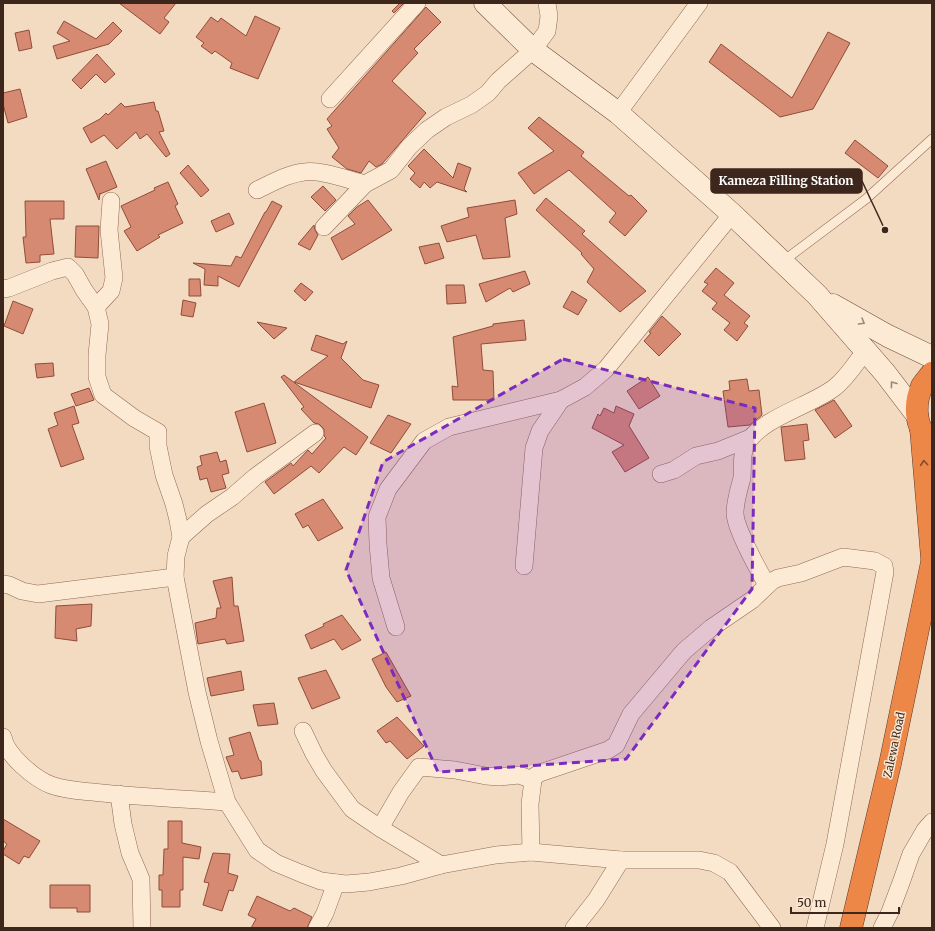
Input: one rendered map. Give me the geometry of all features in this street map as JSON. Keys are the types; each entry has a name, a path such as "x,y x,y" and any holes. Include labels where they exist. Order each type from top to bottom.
{"highway":[{"path":"932,373 923,385 918,400 923,430 932,558"},
{"name":"Zalewa Road","path":"852,928 890,764 932,562"}],"main road":[{"path":"485,3 534,50 618,113 732,214 817,295 885,373 923,430"},
{"path":"817,295 888,336 932,357"}],"street":[{"path":"330,99 417,3"},
{"path":"324,227 365,184 391,170 409,147 427,130 446,117 472,105 488,93 498,81 534,50 547,31 549,16 547,3"},
{"path":"618,113 699,3"},
{"path":"257,190 292,174 313,171 365,184"},
{"path":"96,307 111,291 114,278 109,230 111,201"},
{"path":"396,627 381,578 377,517 388,489 424,441 449,427 561,400 585,387 606,369 732,214"},
{"path":"3,289 52,271 68,267 96,307 100,324 97,355 97,377 103,395 134,418 158,432 158,446 164,475 174,504 181,537 176,556 175,577 197,692 209,741 227,802 257,850 276,863 321,882 346,884 369,882 401,876 441,865 496,855 531,852 621,860 699,860 714,863 730,872 772,928"},
{"path":"767,585 755,563 736,521 735,513 742,475 745,446 750,438 769,422 817,399 835,387 848,375 865,351"},
{"path":"524,566 534,448 540,431 561,400"},
{"path":"181,537 207,514 232,497 255,476 314,433"},
{"path":"661,474 674,470 696,456 718,451 750,438"},
{"path":"531,852 530,804 533,780 535,776 608,750 616,745 631,714 684,651 711,628 752,600 767,585 778,578 801,573 843,557 875,561 884,566 885,572 835,844 815,928"},
{"path":"3,584 22,591 38,594 175,577"},
{"path":"303,731 324,771 352,809 441,865"},
{"path":"3,740 16,759 38,779 63,788 119,794 227,802"},
{"path":"380,828 395,802 419,767 445,769 486,776 499,777 519,775 533,780"},
{"path":"119,794 123,824 130,853 142,879 142,928"},
{"path":"882,928 895,900 910,854 925,830 932,822"},
{"path":"574,928 596,900 621,860"},
{"path":"317,928 325,913 336,883"}],"lane":[{"path":"782,262 866,199 932,139"}],"highlighted area":[{"path":"563,359 755,408 752,589 626,759 438,772 346,570 383,462"}],"building":[{"path":"119,3 176,3 164,18 169,22 160,34"},
{"path":"400,3 404,3 394,13 392,11"},
{"path":"426,7 441,22 414,49 418,53 392,81 426,113 382,164 376,167 369,161 361,173 347,169 332,157 339,148 327,129 332,126 327,119"},
{"path":"255,16 280,28 258,79 230,68 232,63 215,51 212,54 201,46 204,43 196,37 211,17 218,22 221,18 246,36"},
{"path":"64,21 96,39 113,22 122,31 109,44 57,59 53,46 70,41 57,33"},
{"path":"29,30 32,48 19,51 15,33"},
{"path":"828,32 850,43 813,109 780,117 709,62 721,44 792,98"},
{"path":"97,54 115,74 105,83 96,74 81,89 72,80"},
{"path":"20,89 27,117 8,123 3,104 3,93"},
{"path":"154,102 164,131 159,132 170,154 166,157 147,134 140,139 136,132 117,149 104,135 91,143 83,128 100,119 106,113 108,115 121,103 125,107"},
{"path":"539,117 584,152 581,156 629,196 631,195 647,211 625,236 609,222 616,213 569,170 534,194 518,173 554,151 528,128"},
{"path":"855,140 888,166 878,178 845,153"},
{"path":"424,149 453,178 458,163 471,168 464,189 467,192 437,182 430,188 424,182 420,188 410,179 415,173 408,166"},
{"path":"106,161 117,187 100,193 99,200 86,169"},
{"path":"188,165 209,190 201,197 180,173"},
{"path":"168,182 178,204 175,206 183,223 158,235 160,237 137,251 124,231 131,227 121,206 155,190 154,188"},
{"path":"323,186 336,200 325,211 311,197"},
{"path":"546,198 585,231 582,234 646,291 620,312 587,282 594,269 581,254 582,253 536,210"},
{"path":"368,200 392,230 342,260 331,238 355,224 348,216 357,207"},
{"path":"515,200 517,214 505,218 510,257 483,259 476,235 447,242 441,226 469,217 467,208"},
{"path":"25,201 64,201 64,219 50,219 54,254 40,255 40,262 26,263 23,237 26,237"},
{"path":"272,201 282,206 239,287 218,276 218,286 204,285 205,269 193,263 231,266 236,256 241,258"},
{"path":"229,213 234,224 216,232 211,221"},
{"path":"314,225 318,235 310,250 298,244"},
{"path":"76,226 99,226 98,258 75,257"},
{"path":"439,243 444,258 425,264 419,247"},
{"path":"716,268 734,283 724,295 750,316 744,323 748,326 737,341 724,330 730,323 712,309 717,303 702,291 708,284 704,282"},
{"path":"525,271 530,284 513,292 510,288 486,302 479,284"},
{"path":"189,279 200,279 201,296 189,296"},
{"path":"301,283 313,292 305,301 294,291"},
{"path":"446,285 464,285 466,303 447,304"},
{"path":"572,291 587,300 578,315 563,307"},
{"path":"183,300 196,303 193,317 181,315"},
{"path":"13,301 33,309 23,334 4,326"},
{"path":"662,316 681,334 659,356 644,341 651,333 649,332"},
{"path":"524,320 526,340 481,344 483,370 493,371 494,400 453,400 452,386 458,387 453,337 493,326 493,324"},
{"path":"257,322 287,328 274,339"},
{"path":"316,335 343,344 347,341 341,358 363,380 379,385 371,408 294,382 328,356 311,350"},
{"path":"53,363 54,376 37,378 35,364"},
{"path":"284,375 368,437 356,455 344,447 319,473 311,466 274,494 265,482 291,463 293,466 308,450 312,454 326,438 324,436 324,429 319,424 314,423 301,409 304,407 281,377"},
{"path":"648,377 660,396 639,409 627,391"},
{"path":"747,379 749,391 759,390 762,415 750,425 728,427 723,391 730,390 729,381"},
{"path":"89,388 94,400 76,406 71,394"},
{"path":"834,400 852,426 835,438 815,410"},
{"path":"264,403 276,443 247,452 235,412"},
{"path":"74,406 79,423 72,425 84,459 61,467 48,429 58,425 54,413"},
{"path":"616,406 634,414 629,426 649,458 625,472 612,452 624,445 592,428 598,414 600,416 604,408 614,413"},
{"path":"388,415 411,424 391,453 370,443"},
{"path":"807,424 809,440 803,441 805,459 785,461 781,427"},
{"path":"217,452 220,462 226,460 229,473 222,475 226,488 211,492 207,478 200,480 197,467 202,465 200,456"},
{"path":"323,499 343,528 318,541 308,525 303,528 295,514"},
{"path":"232,577 234,606 238,606 244,641 227,644 225,639 198,644 195,623 216,618 217,608 221,608 213,581"},
{"path":"92,604 91,626 76,629 77,641 55,638 56,606"},
{"path":"342,615 361,640 342,650 334,639 311,649 305,635"},
{"path":"386,652 411,696 397,702 386,687 372,659"},
{"path":"326,670 340,698 312,709 298,678"},
{"path":"241,671 244,690 211,696 207,678"},
{"path":"274,703 278,724 258,726 253,705"},
{"path":"397,717 424,746 407,759 390,741 386,743 377,731"},
{"path":"250,732 259,760 261,761 262,775 241,779 238,771 232,772 226,757 234,755 229,738"},
{"path":"3,819 40,841 29,858 24,856 19,864 3,854 7,844 3,841"},
{"path":"168,821 182,821 182,843 201,847 199,859 183,857 183,890 180,890 180,907 162,907 162,890 159,890 159,875 163,875 164,849 168,849"},
{"path":"213,853 230,854 228,873 238,876 233,891 229,890 222,911 203,905 209,883 204,882"},
{"path":"50,885 90,885 90,912 77,912 77,908 50,908"},
{"path":"257,896 290,911 294,908 312,917 307,928 251,928 256,919 248,915"}],"place":[{"name":"Kameza Filling Station","path":"885,230"}]}
